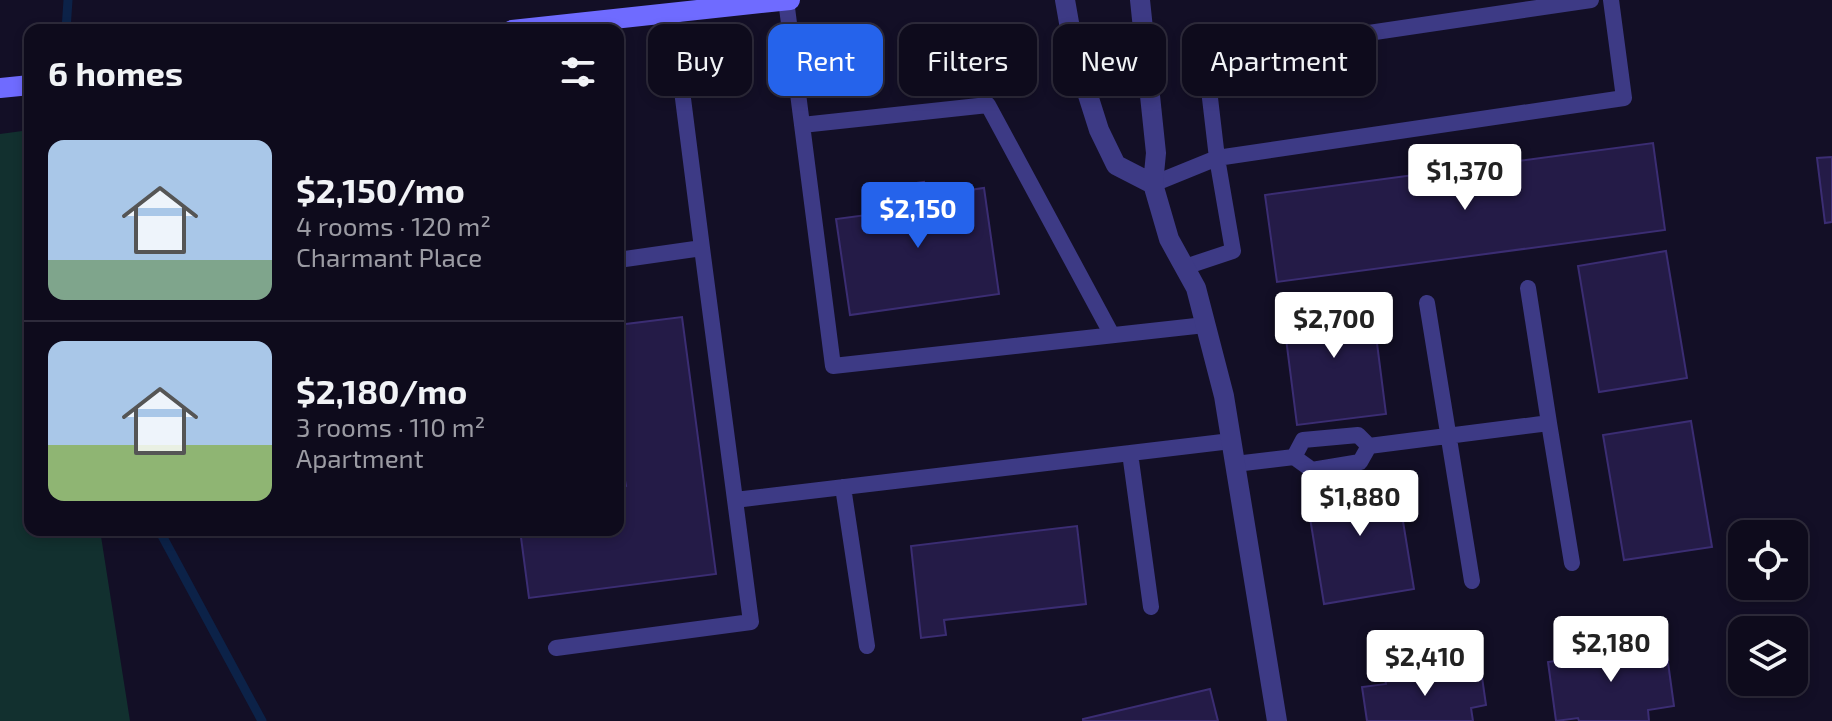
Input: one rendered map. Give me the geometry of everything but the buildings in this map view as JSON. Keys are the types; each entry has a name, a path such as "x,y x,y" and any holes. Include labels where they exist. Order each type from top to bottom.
{"main road":[{"path":"565,24 788,0"},
{"path":"0,88 24,86"}],"street":[{"path":"1065,0 1077,64 1099,130 1116,165 1153,184"},
{"path":"1140,0 1156,153 1153,184 1169,239 1196,288 1224,396 1277,721"}],"lane":[{"path":"788,0 833,366 1205,325"},
{"path":"1185,267 1233,251 1208,81 1218,63 1240,52 1591,0"},
{"path":"1153,184 1217,158 1624,98 1611,0"},
{"path":"556,648 751,622 672,12"},
{"path":"802,125 988,105 1112,335"},
{"path":"624,259 702,248"},
{"path":"1528,288 1572,563"},
{"path":"1427,303 1472,581"},
{"path":"1369,446 1549,423"},
{"path":"1294,457 1303,440 1358,435 1369,446"},
{"path":"735,500 1231,441"},
{"path":"1235,464 1294,457 1312,470 1360,462 1369,446"},
{"path":"1130,453 1151,607"},
{"path":"843,487 867,646"}],"green space":[{"path":"24,131 24,536 101,536 130,721 0,721 0,134"}],"waterway":[{"path":"66,24 68,0"},
{"path":"162,536 262,721"}]}
